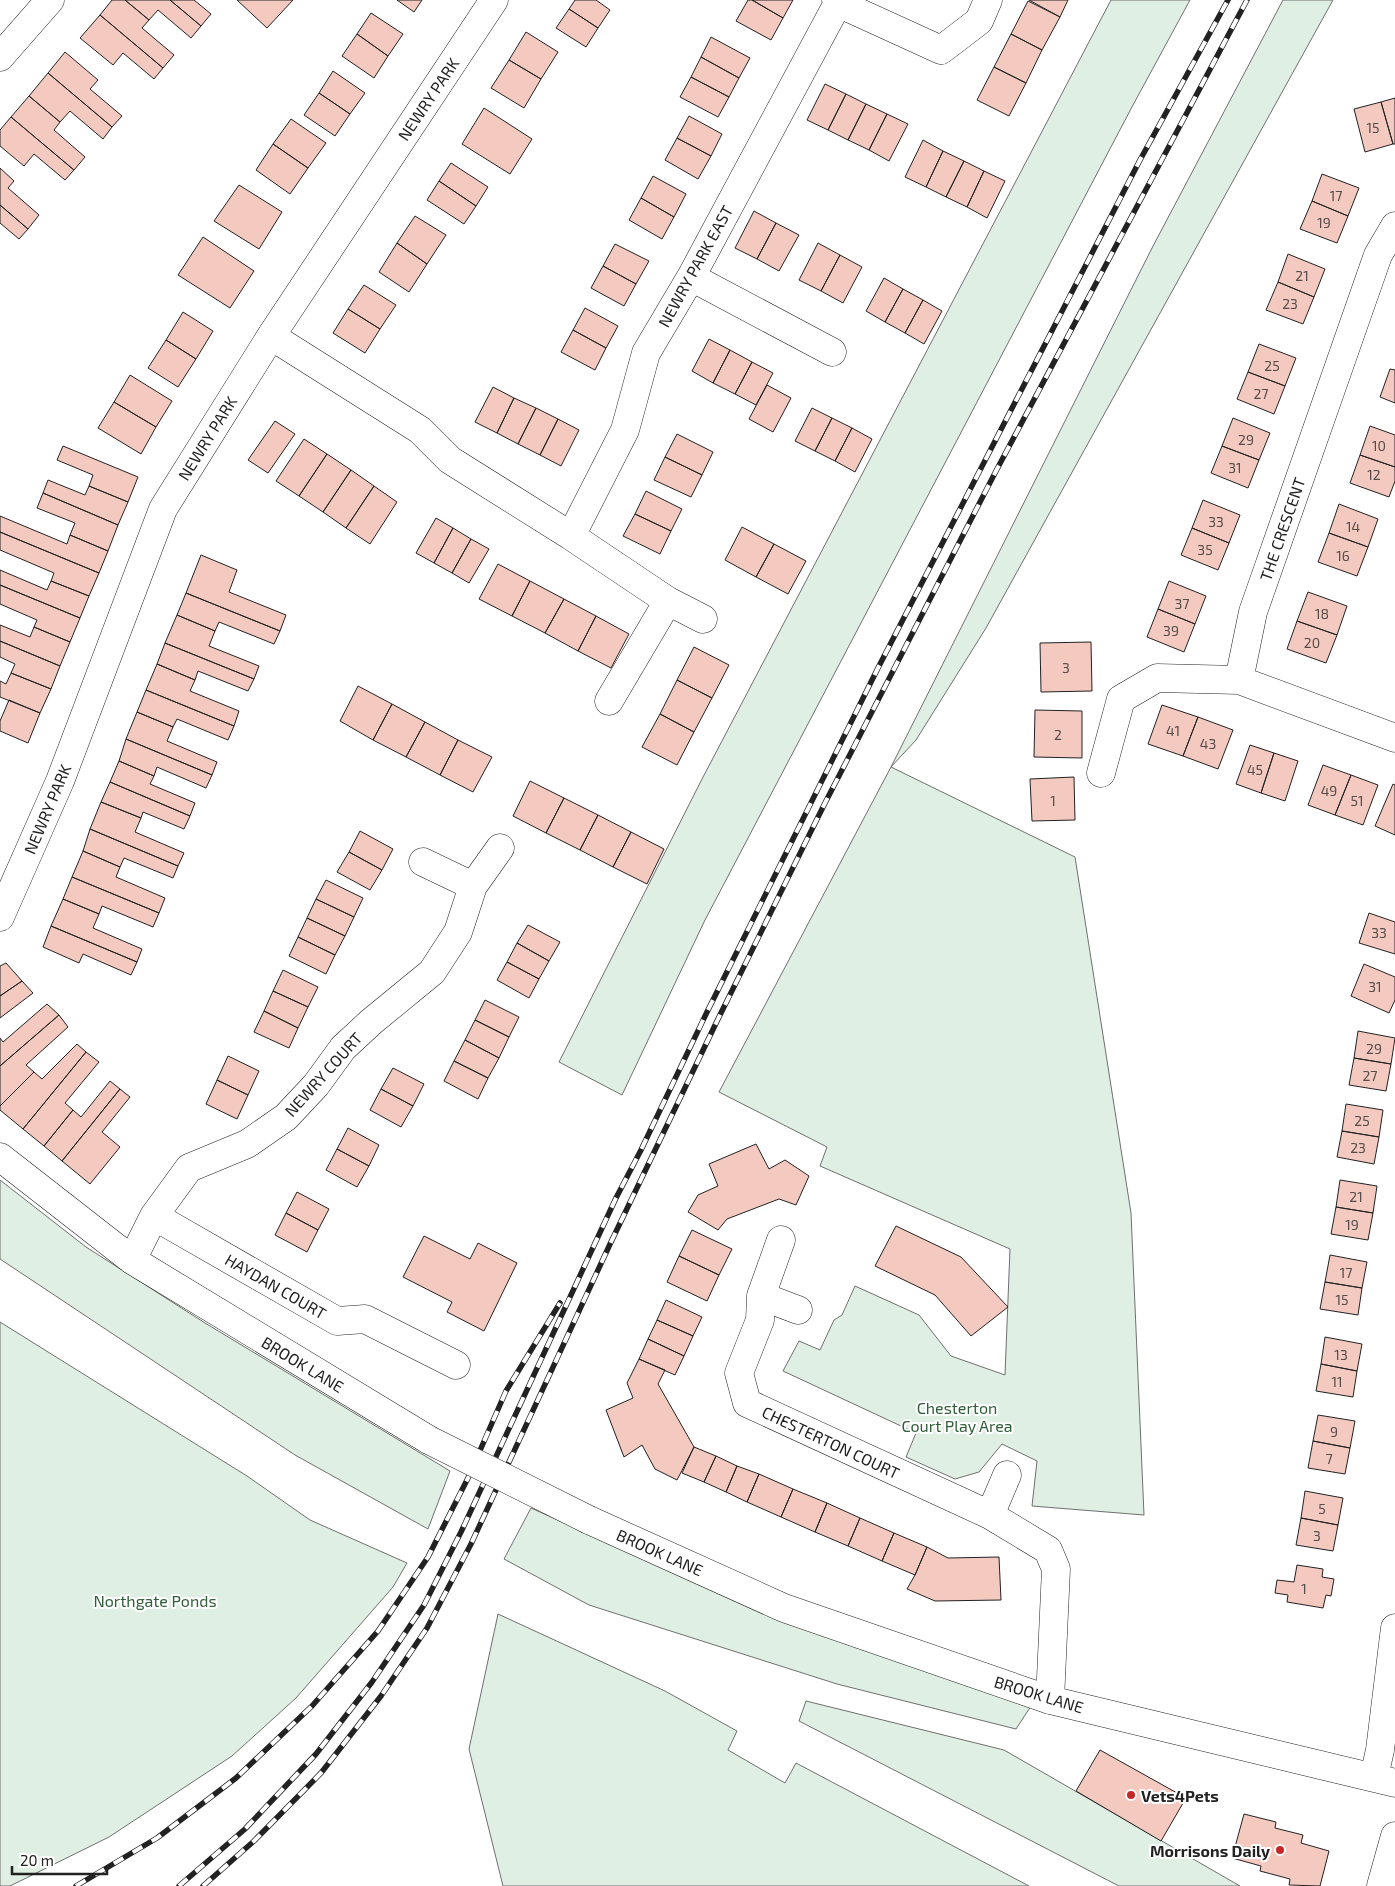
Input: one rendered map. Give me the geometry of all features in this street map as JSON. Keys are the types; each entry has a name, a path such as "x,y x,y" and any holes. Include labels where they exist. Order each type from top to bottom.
{"street":[{"path":"0,58 50,0"},
{"name":"NEWRY PARK","path":"0,917 60,781 163,509 271,336 494,0"},
{"name":"NEWRY PARK EAST","path":"571,536 625,430 646,353 691,277 837,2 940,50 979,21 988,0"},
{"name":"THE CRESCENT","path":"1239,680 1253,612 1378,254 1395,226"},
{"path":"691,277 832,352"},
{"path":"271,336 420,430 450,460 668,600 703,618"},
{"path":"609,701 668,600"},
{"path":"1101,773 1121,699 1157,678 1239,680 1395,738"},
{"name":"NEWRY COURT","path":"132,1260 154,1216 189,1168 246,1144 286,1117 316,1085 344,1048 371,1022 432,972 458,932 473,886 500,848"},
{"path":"423,862 473,886"},
{"name":"BROOK LANE","path":"0,1157 132,1260 429,1440 589,1520 784,1608 1050,1700 1385,1780"},
{"name":"HAYDAN COURT","path":"154,1216 337,1321 365,1319 456,1365"},
{"name":"CHESTERTON COURT","path":"781,1240 762,1296 760,1320 739,1373 747,1404 990,1515 1048,1550 1056,1569 1050,1700"},
{"path":"762,1296 798,1310"},
{"path":"990,1515 1007,1475"},
{"path":"1385,1780 1380,1750 1395,1628"},
{"path":"1380,1886 1395,1836"}],"green space":[{"path":"1111,0 1190,0 705,920 622,1095 559,1062 702,779"},
{"path":"1283,0 1333,0 986,628 916,740 891,767 1152,248"},
{"name":"Chesterton Court Play Area","path":"891,767 1075,857 1131,1213 1144,1515 1032,1506 1037,1461 1002,1444 979,1472 955,1479 906,1457 916,1433 783,1371 799,1341 820,1350 834,1320 842,1315 855,1286 919,1315 951,1356 1005,1375 1010,1249 820,1166 827,1147 719,1092"},
{"path":"0,1180 86,1247 205,1323 450,1471 428,1529 295,1455 0,1259"},
{"name":"Northgate Ponds","path":"0,1322 247,1476 310,1520 407,1563 393,1587 296,1698 232,1756 109,1837 10,1886 0,1886"},
{"path":"531,1508 775,1618 1033,1703 1016,1729 837,1684 589,1605 504,1559"},
{"path":"498,1614 665,1691 737,1731 728,1750 785,1783 796,1763 1029,1886 503,1886 469,1749"},
{"path":"806,1701 1004,1750 1240,1886 1119,1886 799,1721"}],"building":[{"path":"112,0 125,0 149,20 142,28 174,55 163,68 100,15"},
{"path":"125,0 170,0 201,26 191,38 158,10 149,20"},
{"path":"170,0 194,0 211,14 201,26"},
{"path":"237,0 293,0 267,28"},
{"path":"397,0 422,0 414,12"},
{"path":"575,0 596,0 610,10 598,28 569,9"},
{"path":"748,0 752,0 783,18 771,40 736,21"},
{"path":"752,0 793,0 783,18"},
{"path":"1029,0 1068,0 1060,17"},
{"path":"1028,1 1060,17 1042,50 1011,34"},
{"path":"569,9 598,28 586,47 556,28"},
{"path":"371,13 403,34 388,56 357,34"},
{"path":"100,15 163,68 154,79 123,53 113,65 80,38"},
{"path":"526,32 558,52 541,79 509,60"},
{"path":"357,34 388,56 374,78 342,56"},
{"path":"1011,34 1042,50 1026,83 994,67"},
{"path":"711,37 750,58 739,78 701,57"},
{"path":"65,52 98,80 90,89 122,116 112,127 48,73"},
{"path":"701,57 739,78 729,97 691,77"},
{"path":"509,60 541,79 524,108 491,88"},
{"path":"994,67 1026,83 1009,116 977,100"},
{"path":"333,71 365,93 350,114 319,93"},
{"path":"48,73 112,127 103,139 70,111 60,122 29,96"},
{"path":"691,77 729,97 718,117 680,97"},
{"path":"825,84 846,94 828,130 807,120"},
{"path":"319,93 350,114 335,136 304,115"},
{"path":"846,94 866,104 848,140 828,130"},
{"path":"29,96 60,122 54,130 85,157 74,170 11,117"},
{"path":"1395,98 1395,144 1393,144 1381,102"},
{"path":"1381,102 1393,144 1365,152 1354,109"},
{"path":"866,104 887,114 869,150 848,140"},
{"path":"484,108 532,139 510,174 462,144"},
{"path":"887,114 908,124 889,161 869,150"},
{"path":"689,116 722,134 711,156 677,138"},
{"path":"11,117 74,170 65,180 34,154 24,166 0,146 0,130"},
{"path":"291,119 326,143 308,168 273,144"},
{"path":"677,138 711,156 698,179 665,160"},
{"path":"923,140 943,151 926,187 905,177"},
{"path":"273,144 308,168 290,194 256,170"},
{"path":"943,151 964,161 946,197 926,187"},
{"path":"964,161 984,171 967,207 946,197"},
{"path":"451,163 488,187 476,206 439,181"},
{"path":"0,168 14,181 8,188 39,215 28,229 0,205"},
{"path":"984,171 1005,181 987,218 967,207"},
{"path":"1322,174 1359,188 1348,216 1312,201"},
{"path":"653,176 686,194 674,217 641,198"},
{"path":"439,181 476,206 464,224 427,200"},
{"path":"239,185 282,212 259,249 214,221"},
{"path":"641,198 674,217 662,239 629,220"},
{"path":"1312,201 1348,216 1337,243 1300,229"},
{"path":"0,205 28,229 19,239 0,223"},
{"path":"754,211 776,223 757,259 735,248"},
{"path":"415,216 446,235 427,264 397,243"},
{"path":"776,223 799,235 779,271 757,259"},
{"path":"203,237 254,271 230,308 178,275"},
{"path":"397,243 427,264 409,292 379,272"},
{"path":"818,243 840,255 821,291 799,280"},
{"path":"615,244 649,261 636,284 603,266"},
{"path":"1288,254 1325,269 1314,297 1278,282"},
{"path":"840,255 862,267 843,303 821,291"},
{"path":"603,266 636,284 624,306 591,288"},
{"path":"884,278 903,289 885,322 866,311"},
{"path":"1278,282 1314,297 1303,324 1266,310"},
{"path":"364,285 396,305 380,329 348,309"},
{"path":"903,289 923,300 905,333 885,322"},
{"path":"923,300 942,311 924,344 905,333"},
{"path":"585,308 618,326 606,348 573,330"},
{"path":"348,309 380,329 365,353 333,333"},
{"path":"183,312 213,331 196,359 166,340"},
{"path":"573,330 606,348 595,370 561,352"},
{"path":"709,339 730,350 713,383 692,371"},
{"path":"166,340 196,359 178,387 148,368"},
{"path":"1259,344 1296,358 1285,386 1248,372"},
{"path":"730,350 752,362 735,394 713,383"},
{"path":"752,362 773,373 756,405 735,394"},
{"path":"1390,369 1395,370 1395,403 1380,397"},
{"path":"1248,372 1285,386 1274,414 1237,399"},
{"path":"130,375 172,401 156,427 114,402"},
{"path":"767,385 791,398 773,432 749,419"},
{"path":"493,387 514,398 497,433 475,422"},
{"path":"514,398 536,408 518,444 497,433"},
{"path":"114,402 156,427 141,454 98,428"},
{"path":"536,408 558,419 540,455 518,444"},
{"path":"812,408 832,418 815,451 795,441"},
{"path":"832,418 852,428 835,461 815,451"},
{"path":"1233,418 1270,433 1259,460 1222,446"},
{"path":"558,419 579,430 561,466 540,455"},
{"path":"275,421 295,434 268,473 248,460"},
{"path":"1370,426 1395,435 1395,467 1360,455"},
{"path":"852,428 872,439 855,472 835,461"},
{"path":"677,434 713,452 702,475 665,457"},
{"path":"304,439 327,454 299,496 276,481"},
{"path":"63,446 138,477 128,502 89,486 93,475 57,460"},
{"path":"1222,446 1259,460 1248,488 1211,473"},
{"path":"327,454 351,470 323,512 299,496"},
{"path":"1360,455 1395,467 1395,481 1389,497 1350,483"},
{"path":"665,457 702,475 691,497 654,480"},
{"path":"351,470 374,486 346,528 323,512"},
{"path":"48,480 85,495 89,486 128,502 118,525 43,493"},
{"path":"374,486 397,502 370,544 346,528"},
{"path":"646,491 682,509 671,531 635,514"},
{"path":"43,493 118,525 108,551 70,535 75,523 37,508"},
{"path":"1203,500 1240,515 1229,543 1192,528"},
{"path":"1339,504 1378,519 1368,547 1329,533"},
{"path":"635,514 671,531 660,554 623,536"},
{"path":"0,516 67,544 70,535 108,551 99,573 0,532"},
{"path":"436,518 453,528 434,563 416,553"},
{"path":"742,527 774,544 756,577 725,560"},
{"path":"453,528 471,539 452,573 434,563"},
{"path":"1192,528 1229,543 1218,570 1181,555"},
{"path":"0,532 99,573 89,596 51,581 54,573 0,550"},
{"path":"1329,533 1368,547 1357,576 1318,562"},
{"path":"471,539 489,549 469,583 452,573"},
{"path":"774,544 806,561 788,594 756,577"},
{"path":"201,555 237,570 229,592 286,615 280,631 186,593"},
{"path":"498,564 530,581 512,616 479,599"},
{"path":"0,570 47,590 51,581 89,596 80,618 0,585"},
{"path":"530,581 564,599 545,633 512,616"},
{"path":"1169,581 1206,596 1195,624 1158,609"},
{"path":"0,585 80,618 70,642 34,627 37,620 0,604"},
{"path":"1308,592 1347,606 1337,635 1297,621"},
{"path":"186,593 280,631 274,644 219,622 215,631 177,615"},
{"path":"564,599 596,616 578,651 545,633"},
{"path":"1158,609 1195,624 1184,652 1147,637"},
{"path":"177,615 215,631 209,646 259,666 254,679 165,643"},
{"path":"596,616 629,634 611,668 578,651"},
{"path":"1297,621 1337,635 1326,663 1287,649"},
{"path":"0,625 30,637 34,627 70,642 60,666 0,641"},
{"path":"0,641 60,666 51,689 11,673 15,664 0,657"},
{"path":"1091,642 1092,691 1041,692 1040,643"},
{"path":"165,643 254,679 248,691 198,671 195,680 157,664"},
{"path":"694,647 729,665 712,698 677,680"},
{"path":"157,664 195,680 190,691 239,711 234,726 146,690"},
{"path":"11,673 51,689 40,713 0,697 0,681 6,684"},
{"path":"677,680 712,698 694,732 660,714"},
{"path":"358,686 392,704 373,740 340,721"},
{"path":"146,690 234,726 228,740 177,719 173,727 137,712"},
{"path":"9,700 40,713 28,743 0,731 0,721"},
{"path":"392,704 425,722 406,757 373,740"},
{"path":"1162,705 1198,717 1183,756 1148,744"},
{"path":"1035,710 1082,711 1082,758 1034,757"},
{"path":"137,712 173,727 167,741 217,762 212,775 126,739"},
{"path":"660,714 694,732 677,765 642,747"},
{"path":"1198,717 1233,730 1218,769 1183,756"},
{"path":"425,722 458,740 440,775 406,757"},
{"path":"126,739 212,775 206,788 157,767 154,776 119,761"},
{"path":"458,740 492,757 473,792 440,775"},
{"path":"1250,745 1274,753 1261,793 1236,784"},
{"path":"1274,753 1298,761 1285,801 1261,793"},
{"path":"119,761 154,776 150,784 195,803 190,816 110,782"},
{"path":"1323,765 1351,775 1335,815 1308,805"},
{"path":"1351,775 1378,785 1363,825 1335,815"},
{"path":"1074,777 1075,820 1032,821 1030,779"},
{"path":"530,781 564,798 546,833 513,816"},
{"path":"110,782 190,816 184,829 143,812 141,818 101,802"},
{"path":"1393,784 1395,785 1395,835 1375,826"},
{"path":"564,798 598,815 580,850 546,833"},
{"path":"101,802 141,818 135,832 184,853 178,866 90,829"},
{"path":"598,815 631,832 613,867 580,850"},
{"path":"90,829 178,866 173,878 124,858 120,867 83,851"},
{"path":"360,831 393,849 382,870 349,852"},
{"path":"631,832 664,849 647,884 613,867"},
{"path":"83,851 120,867 116,877 165,898 159,913 72,877"},
{"path":"349,852 382,870 370,890 337,872"},
{"path":"72,877 159,913 153,927 102,906 99,914 63,899"},
{"path":"326,880 363,898 354,917 316,899"},
{"path":"63,899 99,914 93,928 142,949 137,962 51,926"},
{"path":"316,899 354,917 345,936 307,918"},
{"path":"1369,913 1395,922 1395,954 1359,943"},
{"path":"307,918 345,936 335,955 298,937"},
{"path":"528,925 560,942 549,961 517,943"},
{"path":"51,926 137,962 131,975 83,954 79,963 43,947"},
{"path":"298,937 335,955 326,974 289,956"},
{"path":"517,943 549,961 539,979 507,962"},
{"path":"507,962 539,979 529,998 497,980"},
{"path":"6,963 22,981 0,996 0,966"},
{"path":"1364,964 1395,977 1395,1000 1389,1013 1351,996"},
{"path":"283,970 318,987 308,1007 273,991"},
{"path":"22,981 33,993 0,1018 0,996"},
{"path":"273,991 308,1007 298,1028 264,1011"},
{"path":"485,1000 519,1017 509,1037 475,1020"},
{"path":"47,1004 59,1015 0,1066 0,1038 3,1042"},
{"path":"264,1011 298,1028 289,1048 254,1032"},
{"path":"59,1015 68,1027 26,1065 34,1072 0,1106 0,1066"},
{"path":"475,1020 509,1037 499,1058 465,1040"},
{"path":"1358,1031 1395,1038 1391,1064 1354,1058"},
{"path":"465,1040 499,1058 488,1078 454,1061"},
{"path":"77,1044 86,1052 23,1129 0,1110 0,1106 34,1072 42,1079"},
{"path":"86,1052 99,1062 65,1103 73,1110 44,1146 23,1129"},
{"path":"228,1056 259,1071 248,1095 217,1080"},
{"path":"1354,1058 1391,1064 1386,1091 1349,1085"},
{"path":"454,1061 488,1078 478,1099 444,1081"},
{"path":"393,1068 424,1084 413,1106 381,1089"},
{"path":"217,1080 248,1095 237,1119 206,1104"},
{"path":"110,1081 120,1089 62,1161 44,1146 73,1110 81,1117"},
{"path":"120,1089 130,1097 102,1132 120,1147 90,1184 62,1161"},
{"path":"381,1089 413,1106 401,1127 370,1110"},
{"path":"1346,1104 1383,1110 1379,1137 1342,1131"},
{"path":"348,1128 379,1145 369,1166 337,1149"},
{"path":"1342,1131 1379,1137 1374,1164 1337,1157"},
{"path":"756,1144 769,1169 785,1160 809,1176 796,1205 779,1199 727,1219 718,1230 688,1212 698,1195 718,1186 709,1164"},
{"path":"337,1149 369,1166 357,1187 326,1170"},
{"path":"1340,1180 1377,1186 1373,1213 1336,1207"},
{"path":"297,1192 329,1209 318,1230 286,1213"},
{"path":"1336,1207 1373,1213 1368,1240 1331,1234"},
{"path":"286,1213 318,1230 307,1252 275,1235"},
{"path":"896,1226 961,1257 1008,1307 971,1336 935,1295 875,1266"},
{"path":"692,1230 732,1249 719,1275 679,1256"},
{"path":"424,1236 470,1259 478,1243 517,1263 484,1331 447,1312 452,1302 403,1277"},
{"path":"1330,1255 1367,1262 1362,1288 1325,1282"},
{"path":"679,1256 719,1275 707,1301 667,1282"},
{"path":"1325,1282 1362,1288 1358,1315 1320,1309"},
{"path":"666,1300 702,1317 693,1336 657,1320"},
{"path":"657,1320 693,1336 684,1356 648,1339"},
{"path":"1325,1337 1362,1344 1357,1371 1321,1364"},
{"path":"648,1339 684,1356 675,1375 639,1359"},
{"path":"639,1359 665,1370 658,1384 694,1447 677,1480 655,1469 642,1445 624,1457 606,1410 633,1398 627,1383"},
{"path":"1321,1364 1357,1371 1353,1397 1316,1391"},
{"path":"1318,1415 1355,1421 1350,1448 1313,1441"},
{"path":"1313,1441 1350,1448 1345,1474 1308,1468"},
{"path":"694,1447 716,1456 704,1482 682,1473"},
{"path":"716,1456 737,1466 726,1492 704,1482"},
{"path":"737,1466 759,1474 747,1502 726,1492"},
{"path":"759,1474 793,1489 781,1517 747,1502"},
{"path":"793,1489 827,1503 815,1532 781,1517"},
{"path":"1305,1491 1343,1498 1338,1525 1301,1518"},
{"path":"827,1503 860,1518 848,1546 815,1532"},
{"path":"860,1518 894,1533 882,1561 848,1546"},
{"path":"1301,1518 1338,1525 1333,1551 1296,1545"},
{"path":"894,1533 927,1547 915,1575 882,1561"},
{"path":"927,1547 948,1558 999,1557 1001,1600 935,1601 907,1589"},
{"path":"1297,1565 1323,1569 1322,1577 1334,1579 1331,1596 1326,1595 1323,1608 1287,1602 1288,1595 1275,1593 1277,1580 1294,1582"},
{"name":"Vets4Pets","path":"1100,1750 1186,1798 1161,1841 1076,1791"},
{"name":"Morrisons Daily","path":"1244,1814 1276,1822 1275,1828 1303,1835 1301,1843 1329,1851 1320,1886 1289,1885 1290,1879 1260,1871 1261,1866 1232,1858"}],"railway":[{"path":"179,1886 245,1829 316,1754 372,1682 424,1605 461,1532 616,1198 878,668 1140,160 1228,0"},
{"path":"203,1886 254,1841 321,1773 381,1696 427,1628 471,1544 611,1242 718,1019 825,803 996,471 1247,0"},
{"path":"76,1886 157,1838 236,1778 312,1706 378,1631 428,1557 468,1478 506,1391 560,1303"}],"place":[{"name":"Vets4Pets","path":"1131,1795"},
{"name":"Morrisons Daily","path":"1280,1850"}]}
